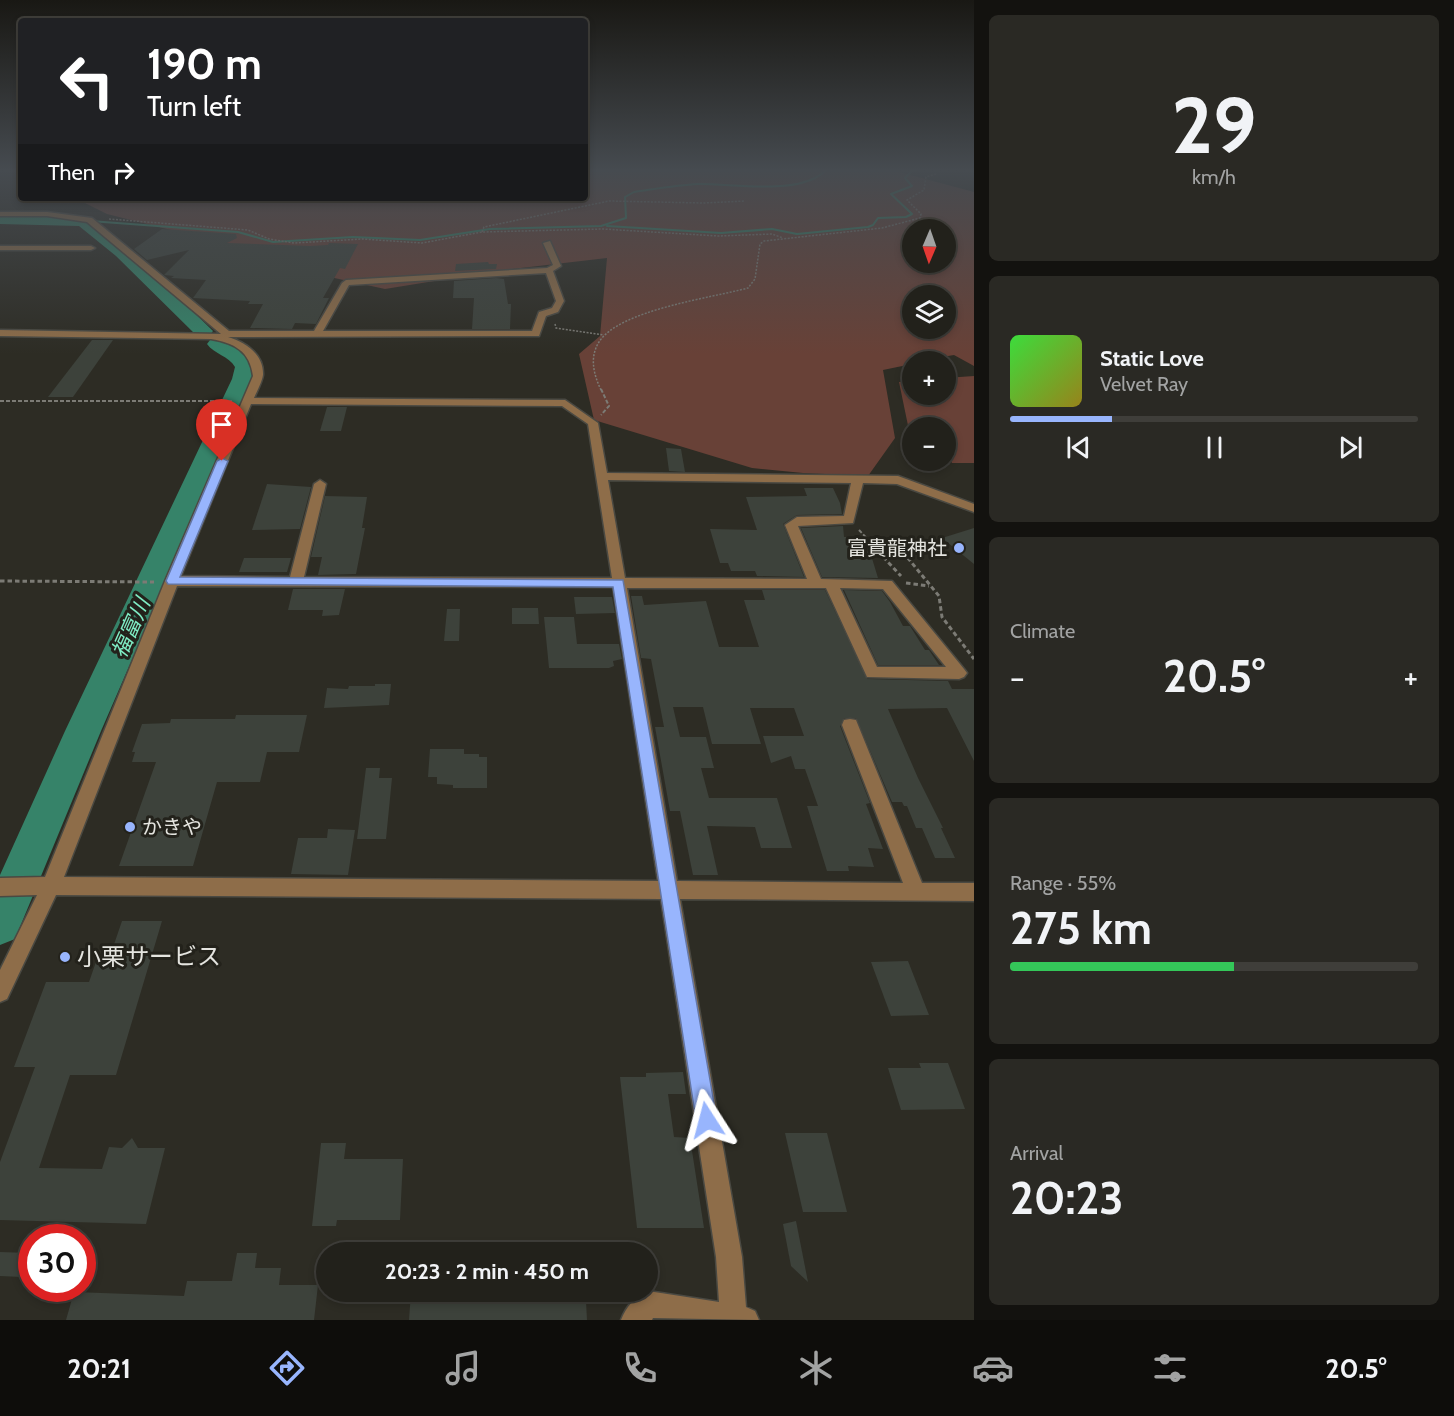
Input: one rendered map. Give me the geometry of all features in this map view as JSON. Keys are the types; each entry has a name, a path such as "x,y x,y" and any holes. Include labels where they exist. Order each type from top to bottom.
{"street":[{"path":"0,992 51,886 167,581 242,401 258,376 258,364 254,355 224,336 101,231"},
{"path":"317,334 346,283 549,270 557,266 547,243"},
{"path":"0,248 91,248"},
{"path":"0,333 224,336 536,334 542,314 555,310 560,301 549,270"},
{"path":"242,401 565,403 593,423 739,1318 648,1305 634,1320"},
{"path":"602,476 898,480 974,508"},
{"path":"816,584 792,525 798,521 849,520 858,480"},
{"path":"296,582 320,484"},
{"path":"167,581 887,584 959,673 872,673 831,584"},
{"path":"850,725 917,893"},
{"path":"2,887 974,892"}],"path":[{"path":"249,231 269,239 290,243 362,239 422,243 482,232 538,231"},
{"path":"629,231 718,236 772,234 783,238"},
{"path":"609,406 596,380 593,365 595,350 604,335 637,317 748,288 755,279 760,244 764,241 861,231"},
{"path":"555,310 557,315 554,326 556,328 604,335"},
{"path":"0,401 242,401"},
{"path":"849,520 900,574 904,583 930,586"},
{"path":"897,545 939,596 942,617 974,659"},
{"path":"0,581 167,581"}],"shaded area":[{"path":"173,231 902,231 902,273 956,273 956,231 974,231 974,366 956,356 956,351 902,351 902,366 883,370 895,438 868,476 752,468 594,420 579,354 600,336 607,258 496,271 385,289 293,269"},
{"path":"974,376 974,463 956,463 956,417 906,417 904,405 956,405 956,377"}],"building":[{"path":"160,231 236,234 237,238 227,243 310,246 328,245 329,243 358,244 345,269 340,268 323,298 329,298 316,324 295,323 292,329 250,328 263,304 248,304 250,301 193,298 206,280 171,278 174,276 164,275 189,250 147,260 134,249"},
{"path":"488,262 497,264 496,269 455,271 456,264"},
{"path":"504,279 508,304 511,304 510,329 472,329 474,298 453,298 454,281"},
{"path":"92,340 113,340 73,397 48,397"},
{"path":"327,407 347,407 341,431 320,431"},
{"path":"666,448 681,449 685,472 669,471"},
{"path":"267,484 311,487 300,529 252,530"},
{"path":"804,488 833,488 842,514 797,515 783,524 804,577 757,576 755,571 731,571 728,563 720,563 710,529 757,530 746,497 807,496"},
{"path":"325,496 367,497 362,528 365,528 356,574 318,575 322,557 311,557"},
{"path":"843,526 844,537 851,537 856,547 861,545 871,555 878,578 822,577 801,528"},
{"path":"974,528 974,564 942,538"},
{"path":"244,558 291,558 287,572 239,572"},
{"path":"293,589 345,589 339,615 322,616 323,610 288,610"},
{"path":"762,590 825,590 867,679 948,681 952,689 974,689 974,761 947,708 888,709 955,858 935,858 922,828 916,828 907,806 904,806 902,802 892,802 856,718 844,718 840,726 870,803 866,804 883,849 868,848 874,867 848,866 849,871 827,871 807,806 818,806 805,769 795,769 791,756 771,763 763,736 804,736 794,708 750,708 761,744 712,744 703,707 673,707 680,737 706,737 714,768 701,768 709,798 777,798 792,848 761,848 755,827 707,826 718,875 693,875 680,811 670,811 655,727 664,727 651,659 641,658 631,596 642,596 644,605 706,601 719,647 759,647 744,600 765,600"},
{"path":"844,590 882,591 903,626 910,626 925,650 929,650 939,665 878,665"},
{"path":"574,597 612,597 615,613 576,614"},
{"path":"512,608 538,608 539,624 512,624"},
{"path":"447,609 460,609 459,641 444,641"},
{"path":"544,617 574,617 577,644 619,644 622,659 613,661 614,666 609,668 549,668"},
{"path":"375,684 391,684 389,705 324,708 327,688 348,689 349,686 375,686"},
{"path":"236,715 307,715 299,752 267,752 260,782 217,782 193,866 119,866 156,762 132,762 135,752 132,752 142,724 170,723 171,719 235,719"},
{"path":"430,749 464,749 464,754 479,754 479,757 487,757 487,788 453,788 453,785 437,784 437,777 428,777"},
{"path":"366,768 380,768 379,778 392,778 386,839 357,839"},
{"path":"328,829 355,830 348,875 291,874 298,838 327,838"},
{"path":"122,921 162,921 116,1075 70,1075 39,1168 102,1169 109,1147 122,1148 132,1138 138,1148 165,1148 146,1224 0,1220 0,1162 35,1067 14,1067 46,982 89,982 97,959 109,959"},
{"path":"908,961 929,1015 891,1016 871,962"},
{"path":"919,1063 948,1063 965,1109 901,1110 888,1068 921,1068"},
{"path":"683,1072 686,1094 668,1094 674,1137 690,1138 704,1228 637,1228 620,1077 646,1077 646,1073"},
{"path":"785,1133 827,1133 847,1212 803,1212"},
{"path":"321,1143 346,1143 344,1159 403,1159 400,1220 337,1220 336,1226 312,1226"},
{"path":"796,1221 808,1282 791,1266 783,1224"},
{"path":"0,1252 18,1253 18,1277 0,1276"},
{"path":"237,1253 257,1253 255,1268 281,1268 279,1285 316,1285 314,1320 66,1320 71,1302 96,1302 96,1293 184,1296 187,1281 232,1281"},
{"path":"410,1302 586,1302 587,1320 409,1320"}],"waterway":[{"name":"福富川","path":"95,231 122,252 203,331"},
{"path":"219,231 238,232 273,242 353,237 420,240 480,231"},
{"path":"682,231 721,233 752,231"},
{"path":"780,231 797,234 831,231"},
{"name":"福富川","path":"0,924 83,731 243,379 246,367 241,358 217,344"}],"place":[{"name":"富貴龍神社","path":"959,548"},
{"name":"かきや","path":"130,827"},
{"name":"小栗サービス","path":"65,957"}],"route":[{"path":"222,461 172,581 619,583 707,1120"}]}
